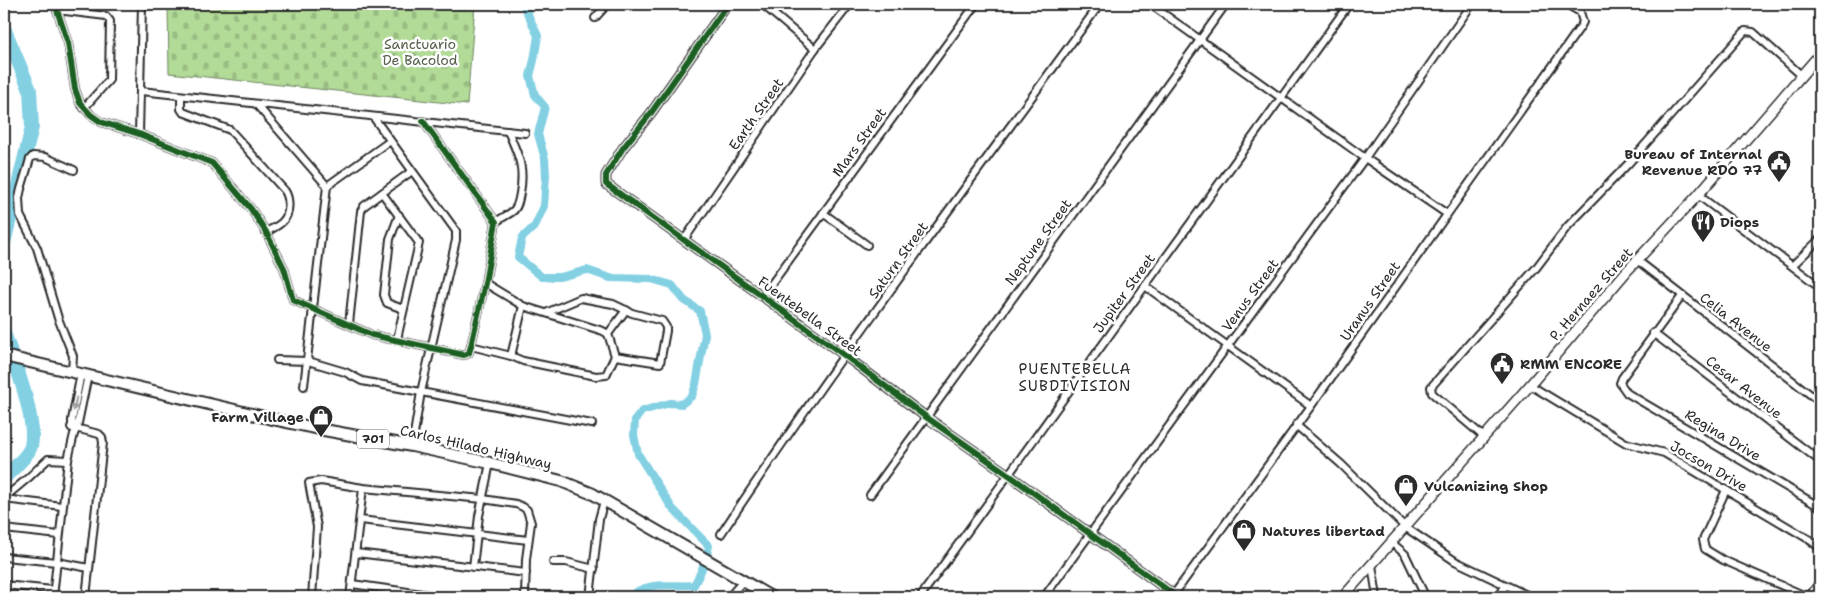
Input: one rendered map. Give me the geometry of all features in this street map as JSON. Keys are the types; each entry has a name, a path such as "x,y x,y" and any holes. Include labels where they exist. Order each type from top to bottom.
{"main road":[{"name":"P. Hernaez Street","path":"1343,597 1530,385 1637,260 1698,195 1820,54"},
{"name":"Carlos Hilado Highway","path":"4,356 316,429 412,446 561,481 581,488 604,500 771,597"}],"street":[{"path":"139,134 142,4"},
{"path":"595,18 606,4"},
{"name":"Fuentebella Street","path":"728,4 651,114 623,148 605,178 608,186 844,355 926,418 1009,475 1174,596"},
{"path":"762,4 816,49"},
{"name":"Earth Street","path":"684,240 816,49 850,4"},
{"name":"Mars Street","path":"762,297 976,4"},
{"name":"Saturn Street","path":"721,534 844,355 1100,4"},
{"path":"1150,4 1447,214"},
{"name":"Neptune Street","path":"870,495 1226,4"},
{"name":"Jupiter Street","path":"920,597 1350,4"},
{"name":"Venus Street","path":"1044,597 1366,158 1472,4"},
{"name":"Uranus Street","path":"1174,596 1581,26 1582,17 1576,8 1566,4"},
{"path":"84,108 109,80 110,21 106,16 56,7 68,43 77,98 84,108 100,122 139,134 212,163 251,209 266,232 284,268 290,296 296,302 372,335 464,355 469,353 472,346 496,222 517,206 522,172 519,158 508,131"},
{"path":"1484,437 1432,393 1431,387 1536,268 1567,227 1628,164 1746,31 1753,32 1801,75"},
{"path":"141,91 374,118 423,121 526,133"},
{"path":"181,96 181,109 183,112 230,130 285,191 289,201 286,217 284,221 266,232"},
{"path":"256,104 327,186"},
{"path":"374,118 456,231 456,240 421,392 412,446"},
{"path":"423,121 496,222"},
{"path":"304,386 327,186 390,140"},
{"path":"4,585 53,594 62,506 68,460 74,434 80,373 58,318 37,248 20,215 19,198 24,176 30,159 33,156 45,157 74,170"},
{"path":"349,324 361,211 364,206 412,171"},
{"path":"382,193 418,240 419,247 397,339"},
{"path":"1698,195 1820,287"},
{"path":"823,213 867,245"},
{"path":"399,215 390,240 384,295 387,303 403,309"},
{"path":"1793,265 1820,239"},
{"name":"Celia Avenue","path":"1637,260 1820,402"},
{"path":"472,346 523,361 602,376 608,373 615,356 608,334 598,329 558,318 548,312 523,306 485,283"},
{"path":"1145,286 1311,406"},
{"path":"1653,333 1682,296"},
{"path":"548,312 578,298 613,304 642,316 659,320 664,324 666,331 661,360 657,363 615,356"},
{"path":"511,356 523,306"},
{"path":"608,334 626,310"},
{"name":"Regina Drive","path":"1653,333 1622,378 1620,383 1626,393 1820,507"},
{"name":"Cesar Avenue","path":"1653,333 1820,461"},
{"path":"277,360 308,361 345,372 362,381 592,424"},
{"name":"Jocson Drive","path":"1530,385 1626,443 1664,453 1810,540 1820,548"},
{"path":"1296,425 1341,464 1405,527 1455,561 1531,597"},
{"path":"74,427 99,434 103,442 86,597"},
{"path":"4,498 48,459 68,460"},
{"path":"473,567 490,463"},
{"path":"312,597 317,527 309,483 321,481 364,488 483,499 516,504 523,507 527,510 531,522 528,540 525,597"},
{"path":"350,597 364,488"},
{"path":"1726,490 1703,540 1704,549 1722,560 1808,597 1820,582"},
{"path":"4,498 62,506"},
{"path":"590,597 599,519 604,500"},
{"path":"360,520 528,540"},
{"path":"4,529 59,535"},
{"path":"1391,542 1405,554 1425,596"},
{"path":"356,553 526,573"},
{"path":"4,557 57,562 89,568"},
{"path":"553,562 566,562 594,568"},
{"path":"1372,565 1377,597"},
{"path":"729,597 743,581"},
{"path":"352,584 390,594 443,597"},
{"path":"1499,597 1505,586"}],"green space":[{"name":"Sanctuario De Bacolod","path":"168,4 475,4 467,105 169,73"}],"waterway":[{"path":"523,4 538,36 530,76 535,95 545,107 538,134 545,159 546,175 544,206 535,226 522,238 518,257 542,277 560,277 587,270 610,278 651,279 672,285 684,300 700,311 705,334 692,396 682,404 670,403 642,411 635,420 634,435 638,454 672,508 709,546 701,571 694,585 652,586 644,588 630,597"},
{"path":"4,28 30,90 32,127 4,243"},
{"path":"4,333 24,389 32,434 30,450 4,478"}],"cycle path":[{"path":"55,4 68,43 75,89 80,103 91,115 101,122 139,134 212,163 251,209 266,232 284,268 293,300 372,335 464,355 469,353 471,346 496,222 423,121"},
{"path":"728,4 651,113 623,148 606,175 606,184 1177,597"}],"place":[{"name":"Bureau of Internal Revenue RDO 77","path":"1779,183"},
{"name":"Diops","path":"1703,243"},
{"name":"RMM ENCORE","path":"1502,385"},
{"name":"Farm Village","path":"321,438"},
{"name":"Vulcanizing Shop","path":"1406,507"},
{"name":"Natures libertad","path":"1244,552"}],"district":[{"name":"PUENTEBELLA SUBDIVISION","path":"1075,378"}]}
